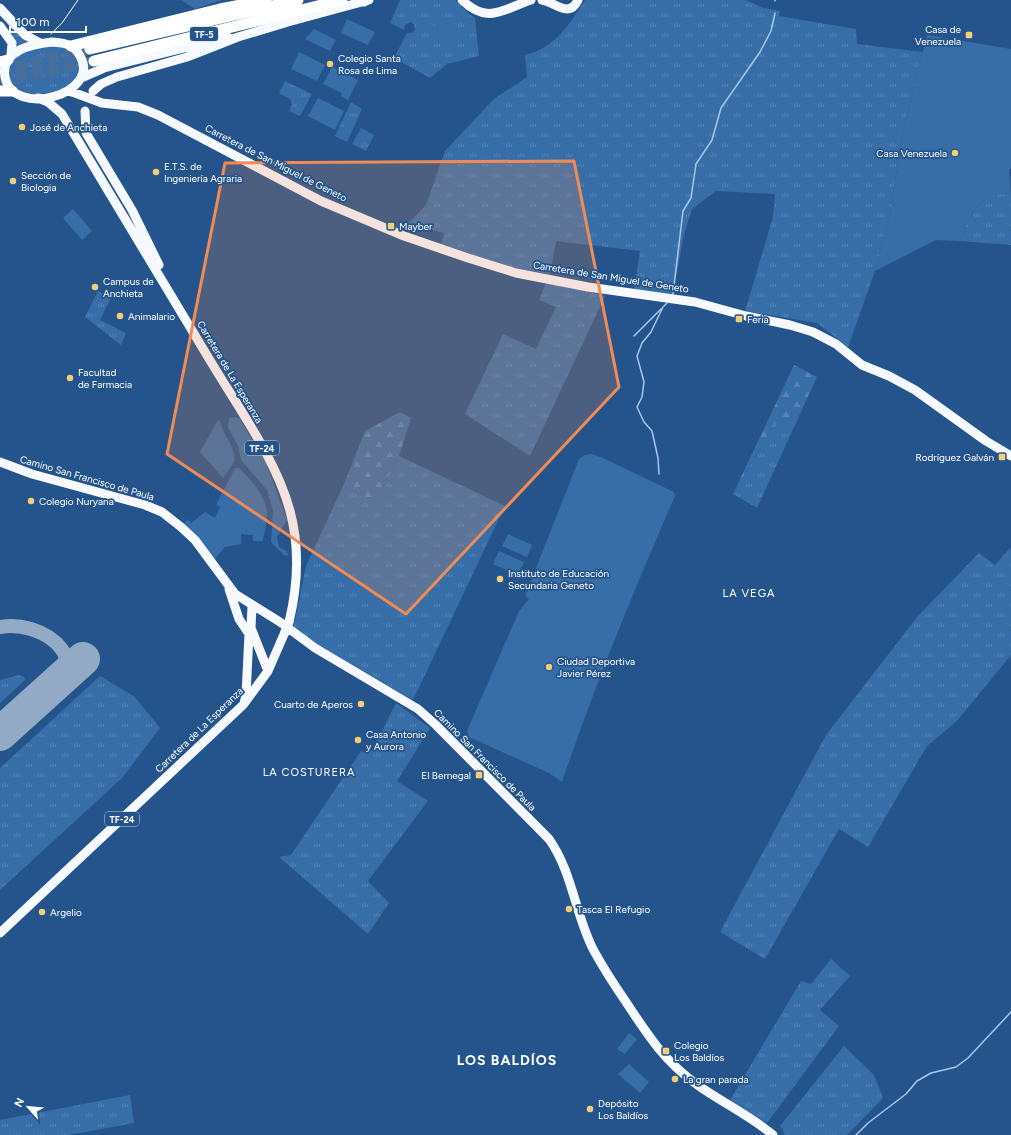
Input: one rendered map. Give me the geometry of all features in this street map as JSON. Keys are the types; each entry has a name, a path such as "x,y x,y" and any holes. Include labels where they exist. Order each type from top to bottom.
{"highway":[{"path":"71,46 220,9 268,0"},
{"name":"TF-5","path":"90,49 298,0"},
{"name":"TF-5","path":"94,61 342,0"},
{"path":"314,8 327,11"},
{"path":"0,91 12,91"}],"main road":[{"path":"0,26 12,43 6,59 5,78 12,91 22,97 38,98 57,96 66,92 80,80 104,68 288,22 366,0"},
{"path":"462,0 477,11 487,14 496,13 532,0"},
{"path":"469,0 477,11"},
{"path":"542,0 553,2 560,8 568,9 575,6 578,0"},
{"path":"0,8 25,35 40,43"},
{"path":"93,91 101,84 117,77 187,57 238,38 288,22"},
{"path":"6,59 21,49 40,43 60,42 71,46 82,60 83,66 80,80 85,96"},
{"path":"62,114 61,106 66,92"},
{"name":"Carretera de San Miguel de Geneto","path":"66,92 85,96 102,103 138,107 158,115 321,201 404,236 483,263 516,273 588,287 695,302 746,316 790,324 813,332 836,344 862,365 889,376 915,390 986,441 1011,456"},
{"name":"Carretera de La Esperanza","path":"0,932 243,705 266,675 285,632 294,598 297,562 293,525 286,497 264,452 62,114 52,104 38,98"},
{"path":"85,111 86,133 140,226 167,281 169,292"},
{"name":"Camino San Francisco de Paula","path":"0,462 32,474 145,505 162,512 194,540 235,594 280,622 315,648 418,709 486,775 554,847 569,876 583,926 594,951 653,1045 698,1086 772,1135"},
{"path":"228,586 238,616 249,634 246,695 243,705"},
{"path":"238,616 238,610 250,604 250,622 259,647 266,675 255,678 248,670"},
{"path":"250,622 261,614 266,614"},
{"path":"259,647 268,650 280,645"}],"highlighted area":[{"path":"574,161 619,387 406,614 167,454 225,163"}],"green space":[{"path":"181,0 222,0 195,9"},
{"path":"400,0 455,0 475,18 479,56 447,64 430,78 394,58 407,33 412,33 415,29 414,24 410,22 405,25 404,30 390,23"},
{"path":"585,0 746,0 763,8 780,11 779,16 856,29 857,44 923,52 902,137 890,213 875,271 848,347 817,323 745,311 773,217 775,194 716,191 692,209 684,235 673,294 634,290 640,251 556,241 550,274 512,268 441,244 444,233 408,224 426,205 445,151 494,99 527,77 525,55 536,52 553,41 567,27"},
{"path":"442,17 459,32 449,42 433,27"},
{"path":"347,19 375,32 368,45 341,33"},
{"path":"14,27 31,41 15,48 10,33"},
{"path":"314,29 336,40 330,51 305,39"},
{"name":"Casa Venezuela","path":"927,35 1011,49 1011,168 1009,171 1011,193 992,195 980,203 965,228 960,241 936,240 875,271 890,213 902,137"},
{"path":"49,46 65,48 77,57 79,68 77,77 68,86 56,92 29,94 18,89 11,80 9,74 11,63 15,58 23,53"},
{"path":"299,52 325,65 317,81 291,69"},
{"path":"332,67 358,80 348,100 341,96 342,93 323,84"},
{"path":"285,81 312,94 300,116 289,111 292,104 290,99 279,93"},
{"path":"318,98 344,111 335,130 308,116"},
{"path":"351,102 362,109 347,142 335,136"},
{"path":"361,128 374,135 366,151 352,144"},
{"path":"1011,193 1011,245 960,241 965,228 980,203 992,195"},
{"path":"73,209 92,231 82,240 63,218"},
{"path":"547,280 605,296 530,456 465,414 503,334 536,349 556,307 539,300"},
{"path":"98,291 111,298 100,320 126,333 121,345 85,317"},
{"path":"794,365 817,377 794,427 778,419 733,494"},
{"path":"400,412 411,418 399,456 379,496 366,498 344,484 365,431"},
{"path":"229,418 239,418 266,463 287,520 277,537 279,547 287,551 288,556 284,555 271,542 273,511 267,490 241,460 238,446 228,427"},
{"path":"778,419 794,427 757,508 733,494"},
{"path":"218,420 220,421 223,431 231,445 234,456 234,461 231,467 223,478 200,452"},
{"name":"Ciudad Deportiva Javier Pérez","path":"591,454 603,458 674,492 675,496 616,638 562,782 549,773 469,737 467,731 519,611 529,599 525,596 579,459 585,455"},
{"path":"399,456 505,506 413,700 293,631 306,566 344,484 366,498 379,496"},
{"path":"235,468 239,468 249,478 258,489 265,502 267,519 263,541 253,541 253,535 241,534 241,544 225,547 214,560 184,524 188,519 191,523 205,512 215,518 220,507 216,505"},
{"path":"508,534 532,545 527,557 502,546"},
{"path":"1011,547 1011,655 957,721 927,746 868,847 839,829 765,959 720,932 826,735 918,616 979,553 995,565"},
{"path":"499,551 524,562 518,575 493,564"},
{"path":"19,675 24,677 25,680 0,703 0,680"},
{"path":"100,676 135,697 160,728 122,778 0,890 0,768"},
{"path":"396,703 430,728 397,781 428,801 368,881 389,903 368,934 279,857 291,855 361,751 367,754 373,749"},
{"path":"831,959 850,976 820,1010 839,1026 767,1123 730,1100 801,981 811,984"},
{"path":"629,1033 637,1039 625,1054 617,1049"},
{"path":"844,1046 874,1075 883,1098 847,1135 785,1135 780,1126"},
{"path":"629,1064 649,1082 640,1093 618,1074"},
{"path":"130,1095 134,1123 69,1135 0,1135 0,1120"}],"waterway":[{"path":"673,294 683,211 691,198 696,164 712,140 721,108 760,52 771,31 775,13"},
{"path":"659,474 658,458 652,431 644,422 637,407 642,397 644,382 637,356 642,343 651,332 663,307 667,303"},
{"name":"LA COSTURERA","path":"634,336 661,309"},
{"path":"856,1135 868,1123 906,1094 917,1081 931,1073 956,1067 968,1058 1011,1012"}],"taxiway":[{"path":"0,627 16,626 31,629 40,632 56,642 62,649 67,664 65,672 59,681"}],"runway":[{"path":"0,734 83,659"}],"tunnel":[{"path":"0,71 90,49"},
{"path":"0,82 94,61"}],"tram line":[{"path":"51,34 62,23 78,0"},
{"path":"0,15 13,29"}],"place":[{"name":"Casa de Venezuela","path":"969,35"},
{"name":"Colegio Santa Rosa de Lima","path":"330,64"},
{"name":"José de Anchieta","path":"22,127"},
{"name":"Casa Venezuela","path":"955,153"},
{"name":"E.T.S. de Ingeniería Agraria","path":"156,172"},
{"name":"Sección de Biologia","path":"13,181"},
{"name":"Mayber","path":"391,226"},
{"name":"Campus de Anchieta","path":"95,287"},
{"name":"Animalario","path":"120,316"},
{"name":"Feria","path":"739,319"},
{"name":"Facultad de Farmacia","path":"70,378"},
{"name":"Rodríguez Galván","path":"1002,457"},
{"name":"Colegio Nuryana","path":"31,501"},
{"name":"Instituto de Educación Secundaria Geneto","path":"500,579"},
{"name":"Ciudad Deportiva Javier Pérez","path":"549,667"},
{"name":"Cuarto de Aperos","path":"361,704"},
{"name":"Casa Antonio y Aurora","path":"358,740"},
{"name":"El Bernegal","path":"479,775"},
{"name":"Tasca El Refugio","path":"569,909"},
{"name":"Argelio","path":"42,912"},
{"name":"Colegio Los Baldíos","path":"666,1051"},
{"name":"La gran parada","path":"675,1079"},
{"name":"Depósito Los Baldíos","path":"590,1109"}],"district":[{"name":"LA VEGA","path":"749,593"},
{"name":"LA COSTURERA","path":"309,772"},
{"name":"LOS BALDÍOS","path":"507,1060"}]}
